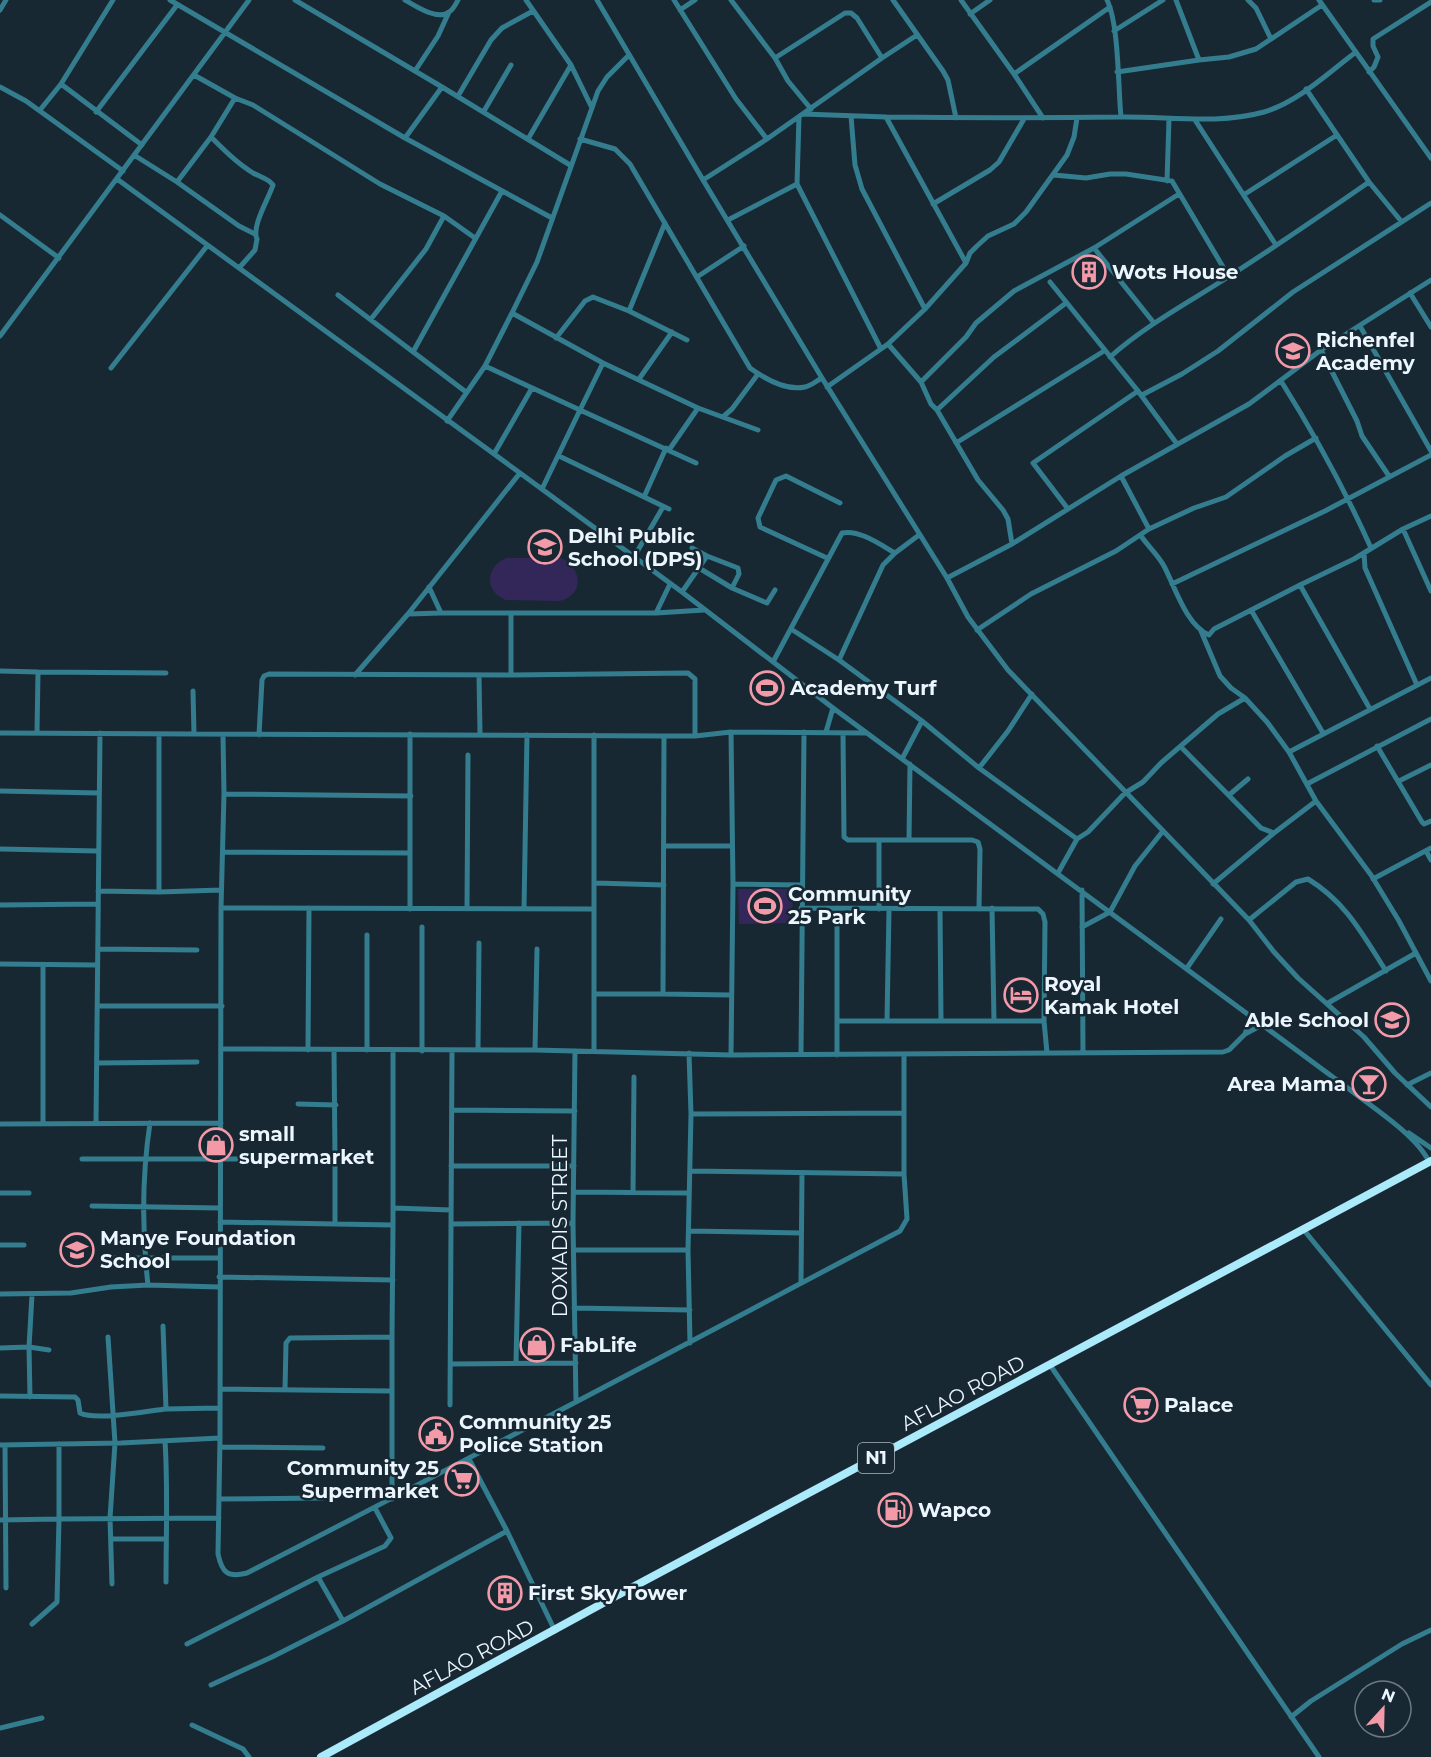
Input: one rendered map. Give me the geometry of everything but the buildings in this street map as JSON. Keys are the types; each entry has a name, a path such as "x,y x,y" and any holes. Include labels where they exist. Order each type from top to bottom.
{"highway":[{"name":"AFLAO ROAD","path":"321,1757 1430,1159"}],"street":[{"path":"0,10 6,0"},
{"path":"40,110 61,84 113,0"},
{"path":"170,0 405,138 552,218"},
{"path":"0,336 249,0"},
{"path":"295,0 484,111 570,165"},
{"path":"405,0 441,15 449,12"},
{"path":"415,71 458,0"},
{"path":"526,0 571,66 591,106"},
{"path":"597,0 827,387 977,630 1008,670 1249,920 1298,978 1364,1037 1407,1085 1431,1107"},
{"path":"674,0 736,99 767,139"},
{"path":"680,10 695,0"},
{"path":"731,0 775,58 788,81 811,109"},
{"path":"893,0 948,80 956,118"},
{"path":"961,0 1043,118"},
{"path":"970,14 990,0"},
{"path":"1107,0 1114,31 1121,117"},
{"path":"1114,31 1163,0"},
{"path":"1176,0 1199,60"},
{"path":"1248,0 1256,8 1271,39"},
{"path":"1374,0 1380,0"},
{"path":"1369,72 1378,57 1373,46 1373,39 1431,2"},
{"path":"1117,72 1245,53 1271,39 1320,3 1431,158"},
{"path":"96,112 177,5"},
{"path":"1014,74 1110,7"},
{"path":"458,96 491,40 502,28 533,11"},
{"path":"775,58 845,13 851,13 857,18 882,58"},
{"path":"703,180 801,116 917,35"},
{"path":"801,116 1121,117 1195,120 1232,117 1265,112 1285,103 1356,52"},
{"path":"447,421 485,366 537,262 591,106 607,77 629,55"},
{"path":"484,111 511,65"},
{"path":"528,139 571,66"},
{"path":"194,75 235,98 253,105 380,184 444,216 475,238"},
{"path":"61,84 142,145"},
{"path":"405,138 442,87"},
{"path":"1,89 40,110 123,171"},
{"path":"1306,89 1369,182 1401,221"},
{"path":"177,182 211,137 235,98"},
{"path":"801,116 797,184 881,350"},
{"path":"851,116 855,165 862,189 925,309"},
{"path":"886,117 966,263"},
{"path":"933,204 990,170 999,162 1024,118"},
{"path":"827,387 888,344 925,309 966,263 970,253 983,241 999,230 1014,224 1020,218 1054,175 1070,148 1077,118"},
{"path":"1167,181 1169,118"},
{"path":"1195,120 1276,245"},
{"path":"1245,195 1337,135"},
{"path":"211,137 233,158 273,185 256,225 255,234"},
{"path":"579,139 615,149 630,164 750,368 784,386 796,388 807,387 822,378"},
{"path":"134,155 239,226 255,234 258,239 255,250 239,268"},
{"path":"1054,175 1086,178 1126,174 1172,181 1229,277"},
{"path":"117,179 542,489 832,708 1187,968 1429,1149 1430,1159"},
{"path":"1110,357 1154,323 1229,277 1369,182"},
{"path":"728,220 797,184"},
{"path":"413,352 502,191"},
{"path":"921,382 999,301 1094,248 1179,194"},
{"path":"1068,509 1033,463 1140,393 1182,374 1218,351 1293,292 1431,203"},
{"path":"0,214 59,258"},
{"path":"371,319 426,249 444,216"},
{"path":"629,311 665,223"},
{"path":"111,368 207,246"},
{"path":"697,277 744,246"},
{"path":"1094,248 1154,323"},
{"path":"947,578 1012,544 1121,476 1249,404 1321,350 1431,280"},
{"path":"1050,282 1140,393 1177,444"},
{"path":"1410,293 1431,327"},
{"path":"338,296 466,392"},
{"path":"555,338 585,301 593,297 629,311 687,340"},
{"path":"937,410 994,357 1066,303"},
{"path":"512,313 603,363 698,408 758,430"},
{"path":"1172,584 1348,498 1431,453 1360,326"},
{"path":"639,379 672,332"},
{"path":"888,344 921,382 931,404 937,410 978,480 1008,519 1012,544"},
{"path":"1321,350 1362,436 1389,476"},
{"path":"956,443 1104,351"},
{"path":"542,489 603,363"},
{"path":"485,366 696,462"},
{"path":"724,416 738,402 758,374"},
{"path":"1281,381 1316,438 1371,548"},
{"path":"494,454 532,388"},
{"path":"644,497 668,449 698,408"},
{"path":"977,630 1031,594 1116,552 1149,529 1194,508 1226,497 1285,456 1316,438"},
{"path":"559,456 666,508 634,557"},
{"path":"356,675 408,614 520,473"},
{"path":"827,558 760,527 759,518 776,480 781,476 786,476 840,503"},
{"path":"1121,476 1149,529"},
{"path":"1207,648 1209,635 1214,629 1364,554 1431,516"},
{"path":"1403,530 1431,591"},
{"path":"773,662 842,533 863,536 895,553"},
{"path":"839,660 880,570 895,553 919,535"},
{"path":"1141,536 1163,564 1179,600 1201,632 1220,676 1267,722 1289,752 1316,801 1373,879 1431,981"},
{"path":"692,548 738,568 739,574 732,588"},
{"path":"1364,554 1365,568 1417,685"},
{"path":"681,592 707,556"},
{"path":"1354,559 1365,568"},
{"path":"699,568 732,588 766,603 775,590"},
{"path":"656,613 670,584"},
{"path":"1300,585 1370,709"},
{"path":"429,587 441,613"},
{"path":"408,614 656,613 704,610"},
{"path":"1251,610 1323,733"},
{"path":"511,614 511,675"},
{"path":"791,628 839,660 922,721 979,768 1077,838"},
{"path":"1201,632 1209,635"},
{"path":"0,671 166,673"},
{"path":"37,733 38,672"},
{"path":"260,735 262,680 268,674 688,674 695,679 695,736"},
{"path":"478,675 480,734"},
{"path":"1289,752 1431,678"},
{"path":"193,691 194,734"},
{"path":"979,768 1008,731 1032,694"},
{"path":"1058,873 1077,838 1088,832 1125,793 1143,782 1218,714 1245,698"},
{"path":"826,732 832,708"},
{"path":"1307,784 1431,719"},
{"path":"902,759 922,721"},
{"path":"0,733 695,736 731,732 867,733"},
{"path":"731,732 733,884 731,1055"},
{"path":"801,1054 804,732"},
{"path":"96,1123 100,733"},
{"path":"843,733 844,837 848,840 972,840 978,842 980,849 979,909"},
{"path":"159,735 159,892"},
{"path":"222,735 224,794 221,890 219,1518 220,1561 227,1573 240,1575 375,1508 690,1343 903,1228 907,1219 904,1174 904,1054"},
{"path":"410,735 410,909"},
{"path":"524,909 527,735"},
{"path":"594,735 594,1051"},
{"path":"663,994 664,736"},
{"path":"1377,746 1423,823 1431,821"},
{"path":"1180,747 1261,828 1274,833"},
{"path":"467,909 468,755"},
{"path":"909,840 910,764"},
{"path":"1399,781 1431,765"},
{"path":"1229,795 1248,779"},
{"path":"0,791 99,793"},
{"path":"224,794 411,796"},
{"path":"1213,884 1316,801"},
{"path":"1261,828 1265,840"},
{"path":"1082,927 1110,912 1135,866 1163,831"},
{"path":"879,840 879,909"},
{"path":"665,846 732,846"},
{"path":"0,849 98,851"},
{"path":"1373,879 1429,850 1431,860"},
{"path":"223,852 410,853"},
{"path":"1249,920 1296,882 1308,879 1339,902 1386,971"},
{"path":"595,883 664,885"},
{"path":"733,884 802,885"},
{"path":"98,891 221,890"},
{"path":"1082,891 1083,1053"},
{"path":"0,905 98,904"},
{"path":"221,908 594,909"},
{"path":"308,1050 309,908"},
{"path":"801,908 1038,909 1044,914 1044,1021 1047,1053"},
{"path":"837,908 837,1055"},
{"path":"992,908 994,1021"},
{"path":"887,1022 889,909"},
{"path":"940,909 940,1021"},
{"path":"1187,968 1221,919"},
{"path":"422,927 422,1050"},
{"path":"367,935 367,1050"},
{"path":"478,1050 479,943"},
{"path":"98,949 197,950"},
{"path":"534,1050 537,949"},
{"path":"1328,1003 1416,953"},
{"path":"0,964 97,965"},
{"path":"43,1122 44,965"},
{"path":"595,994 731,994"},
{"path":"98,1006 222,1006"},
{"path":"1245,1034 1251,1016"},
{"path":"837,1021 1044,1021"},
{"path":"220,1049 534,1050 731,1055 1223,1052 1229,1050 1245,1034 1263,1025"},
{"path":"334,1050 335,1224"},
{"path":"392,1499 393,1050"},
{"path":"450,1405 452,1050"},
{"name":"DOXIADIS STREET","path":"575,1051 573,1223 576,1401"},
{"path":"690,1053 688,1250 690,1343"},
{"path":"96,1063 197,1062"},
{"path":"1407,1085 1431,1072"},
{"path":"633,1193 634,1077"},
{"path":"298,1104 336,1104"},
{"path":"452,1110 575,1111"},
{"path":"691,1114 904,1113"},
{"path":"0,1124 43,1122 221,1124"},
{"path":"148,1285 145,1257 145,1160 150,1123"},
{"path":"82,1159 335,1159"},
{"path":"452,1166 574,1166"},
{"path":"690,1171 904,1174"},
{"path":"801,1283 802,1174"},
{"path":"574,1192 689,1192"},
{"path":"0,1193 29,1193"},
{"path":"93,1206 220,1208"},
{"path":"394,1208 451,1210"},
{"path":"220,1221 393,1225"},
{"path":"516,1363 519,1223"},
{"path":"452,1224 573,1223"},
{"path":"1303,1229 1431,1385"},
{"path":"689,1231 801,1233"},
{"path":"0,1245 24,1245"},
{"path":"574,1250 688,1250"},
{"path":"103,1258 220,1258"},
{"path":"219,1277 393,1280"},
{"path":"0,1294 81,1293 111,1287 148,1285 219,1287"},
{"path":"30,1397 29,1347 32,1295"},
{"path":"574,1308 690,1310"},
{"path":"163,1326 166,1409"},
{"path":"108,1337 115,1443 110,1518 112,1584"},
{"path":"285,1389 286,1343 290,1338 392,1337"},
{"path":"0,1348 29,1347 49,1350"},
{"path":"451,1364 576,1363"},
{"path":"1050,1365 1319,1757"},
{"path":"220,1389 392,1391"},
{"path":"0,1396 75,1397 78,1400 80,1413 83,1415 220,1408"},
{"path":"6,1588 2,1445 220,1438"},
{"path":"165,1441 166,1582"},
{"path":"32,1624 57,1602 59,1444"},
{"path":"220,1447 322,1448"},
{"path":"469,1460 507,1531 555,1631"},
{"path":"219,1499 323,1498"},
{"path":"187,1644 388,1544 391,1538 375,1508"},
{"path":"3,1520 219,1518"},
{"path":"211,1685 343,1621 507,1531"},
{"path":"112,1539 166,1539"},
{"path":"318,1578 343,1621"},
{"path":"1291,1717 1311,1701 1402,1644 1431,1630"},
{"path":"0,1728 42,1718"},
{"path":"192,1725 243,1749 249,1757"}],"shaded area":[{"path":"507,558 561,558 568,562 577,574 577,587 568,598 560,601 506,600 494,591 490,579 494,567"},
{"name":"Community 25 Park","path":"738,889 792,889 793,923 739,924"}],"place":[{"name":"Wots House","path":"1089,272"},
{"name":"Richenfel Academy","path":"1293,351"},
{"name":"Delhi Public School (DPS)","path":"545,547"},
{"name":"Academy Turf","path":"767,688"},
{"name":"Community 25 Park","path":"765,906"},
{"name":"Royal Kamak Hotel","path":"1021,995"},
{"name":"Able School","path":"1392,1020"},
{"name":"Area Mama","path":"1369,1084"},
{"name":"small supermarket","path":"216,1145"},
{"name":"Manye Foundation School","path":"77,1250"},
{"name":"FabLife","path":"537,1345"},
{"name":"Palace","path":"1141,1405"},
{"name":"Community 25 Police Station","path":"436,1434"},
{"name":"Community 25 Supermarket","path":"462,1479"},
{"name":"Wapco","path":"895,1510"},
{"name":"First Sky Tower","path":"505,1593"}]}
